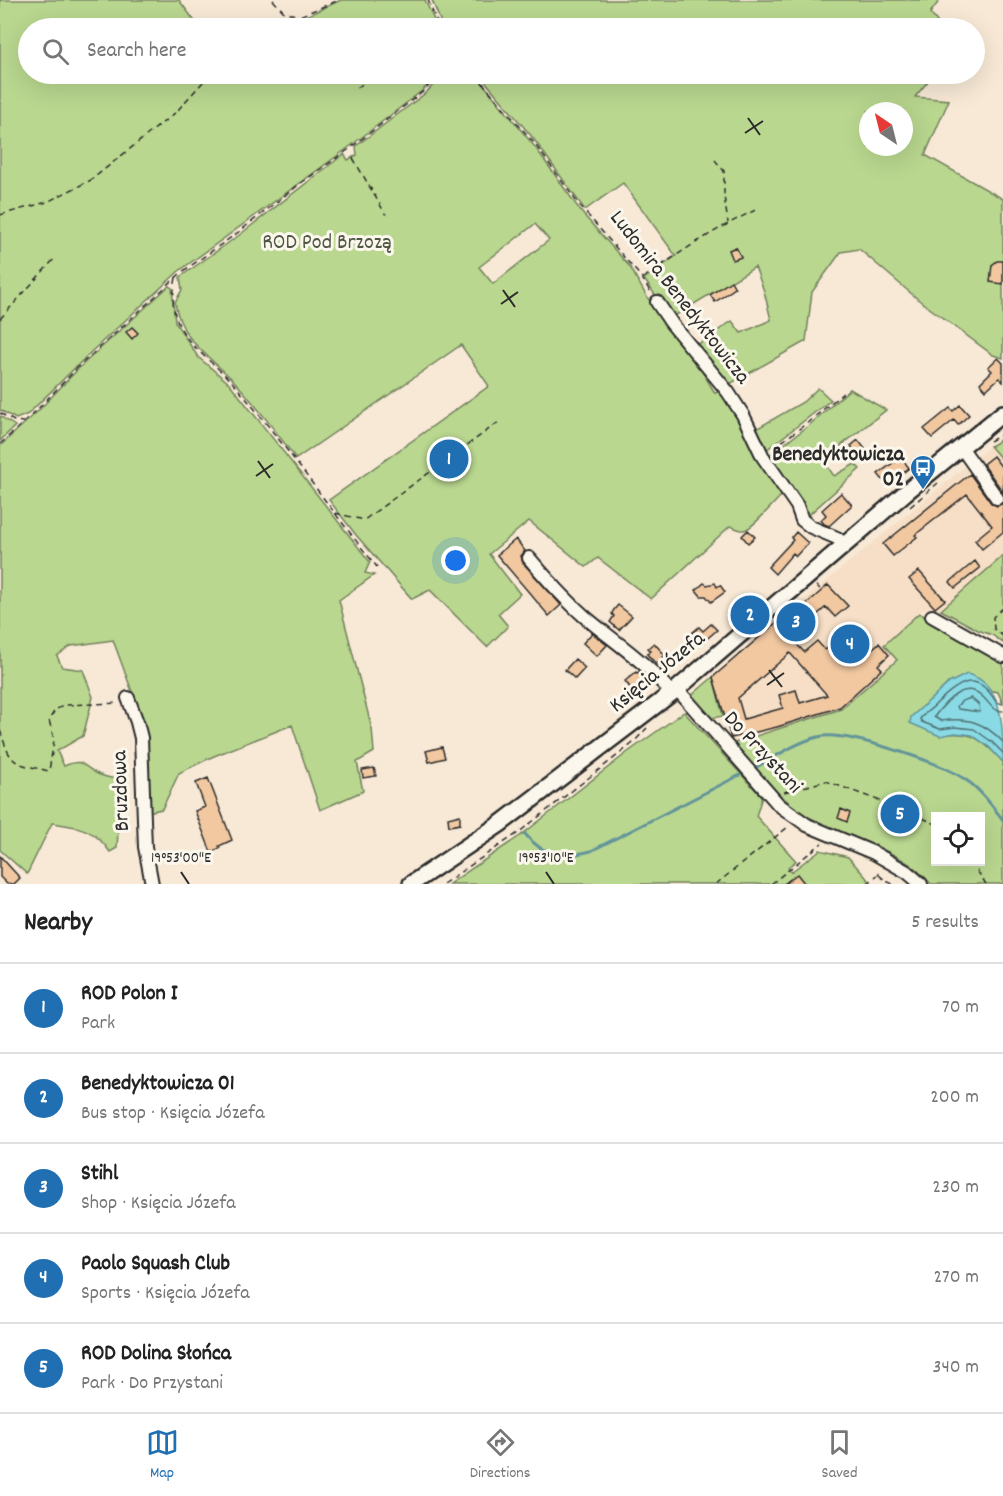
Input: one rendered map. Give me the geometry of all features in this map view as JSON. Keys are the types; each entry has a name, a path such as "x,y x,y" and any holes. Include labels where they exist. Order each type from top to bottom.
{"main road":[{"name":"Księcia Józefa","path":"411,884 500,824 674,691 845,544 1003,413"}],"street":[{"name":"Ludomira Benedyktowicza","path":"657,302 672,324 728,392 763,457 797,506 804,522 845,544"},
{"path":"961,447 997,498"},
{"name":"Do Przystani","path":"529,558 583,615 674,691 770,796 797,820 874,853 893,863 921,884"},
{"path":"932,616 1003,656"},
{"name":"Bruzdowa","path":"129,701 141,738 145,847 152,884"}],"path":[{"path":"273,0 285,13 299,15 305,15 339,0"},
{"path":"428,0 435,18"},
{"path":"293,18 299,15"},
{"path":"0,215 47,202 91,180 176,112 200,84"},
{"path":"357,88 362,84"},
{"path":"0,444 78,366 176,277 236,234 300,183 348,150 430,84"},
{"name":"Ludomira Benedyktowicza","path":"484,84 535,144 580,206 642,278 657,302"},
{"path":"353,158 386,216"},
{"path":"715,160 724,171 724,196 728,223"},
{"path":"642,278 701,239 760,208"},
{"path":"0,319 56,257"},
{"path":"176,277 173,295 174,311 181,328 195,348 240,390 377,567"},
{"path":"763,457 843,393"},
{"path":"0,413 14,422 24,421"},
{"path":"334,513 364,520 499,422"},
{"path":"817,586 820,589"},
{"path":"1003,608 993,617 994,629 1003,636"},
{"path":"0,730 12,760 49,771 54,740 49,720 55,710 65,705 129,701"},
{"path":"443,884 529,825 632,744 651,724"},
{"path":"778,794 826,781 931,822"},
{"path":"716,884 797,820"},
{"path":"771,884 831,836"},
{"path":"867,884 893,863"},
{"path":"974,866 986,884"},
{"path":"879,874 893,884"}],"shaded area":[{"path":"990,446 1003,461 1003,556 936,615 923,609 884,645 897,659 841,709 734,743 730,738 713,677"}],"green space":[{"path":"0,0 179,0 192,18 18,18 18,84 429,84 348,148 179,271 28,414 16,419 0,410"},
{"path":"341,0 425,0 433,18 300,18"},
{"path":"432,0 940,0 930,13 934,18 439,18"},
{"name":"ROD Pod Brzozą","path":"434,84 483,84 535,147 582,213 630,267 647,297 693,356 715,393 721,391 785,492 759,520 748,528 741,530 730,526 651,599 598,558 586,567 529,521 489,554 520,594 498,614 508,626 487,647 430,590 412,599 329,500 489,386 461,345 296,459 243,391 190,338 178,316 175,302 182,290 180,277 238,236 344,154 348,160 357,155 356,146 427,92","holes":["535,224 549,240 493,284 479,267"]},
{"path":"487,84 926,84 915,97 949,100 925,155 1003,199 1003,358 993,355 920,301 859,249 841,252 812,292 806,341 728,385 697,345 732,321 741,333 771,320 755,267 671,318 644,279 676,256 623,183 585,210 533,138"},
{"path":"169,286 172,288 175,322 198,357 230,384 370,562 365,573 374,575 339,600 372,729 374,752 357,762 363,791 320,810 292,725 214,756 179,773 162,809 147,812 144,724 113,640 71,646 57,656 62,667 83,670 93,697 83,736 57,751 64,766 79,763 99,774 121,781 117,848 110,852 92,833 52,823 27,874 0,850 0,446 38,411 81,366"},
{"path":"818,388 831,400 766,450 756,429 803,402"},
{"path":"850,389 886,410 823,460 834,476 855,464 860,469 804,519 768,456 807,427"},
{"path":"0,416 15,426 0,441"},
{"path":"1003,438 1003,461 990,446"},
{"path":"1003,556 1003,643 992,635 941,610"},
{"path":"919,613 959,638 987,651 1003,663 1003,704 998,692 948,683 931,701 940,735 960,734 976,738 989,747 1003,762 1003,884 931,884 920,872 893,854 805,815 772,787 734,743 841,709 897,660 884,645"},
{"path":"713,677 723,716 712,718 691,696"},
{"path":"684,712 762,797 756,816 796,861 788,867 791,872 820,850 848,857 872,884 449,884 520,836 628,752"}],"water":[{"path":"967,674 988,686 994,696 1001,720 1003,762 989,747 972,735 955,733 940,736 910,723 911,717 949,683"}],"building":[{"path":"736,247 741,257 733,260 729,250"},
{"path":"997,261 1003,261 1003,284 990,282 992,265"},
{"path":"731,281 735,288 715,302 710,295"},
{"path":"132,327 138,333 132,339 126,332"},
{"path":"998,358 1003,363 1003,382 999,378 986,390 980,383 992,371 988,367"},
{"path":"960,405 969,415 958,425 954,420 932,438 924,429 950,408 953,411"},
{"path":"858,440 866,450 858,456 851,446"},
{"path":"993,456 1003,469 1003,492 983,464"},
{"path":"901,457 909,468 887,485 878,474"},
{"path":"970,474 991,503 997,506 1003,503 1003,532 982,549 975,540 992,526 967,494 915,535 917,537 893,556 883,544"},
{"path":"841,493 852,505 829,526 824,524 821,520 826,515 822,510"},
{"path":"748,530 755,537 748,543 742,536"},
{"path":"796,532 808,543 796,556 793,553 775,574 768,567 793,540 791,538"},
{"path":"516,539 525,551 521,556 523,563 561,605 549,616 497,555"},
{"path":"975,561 980,568 955,588 950,582"},
{"path":"919,571 945,600 935,608 909,579"},
{"path":"704,583 707,585 715,583 717,587 720,585 725,592 711,602 696,590"},
{"path":"828,585 848,606 835,617 826,607 791,638 804,652 817,641 825,650 833,643 836,647 850,634 867,653 879,643 889,655 878,665 882,669 840,707 777,727 731,738 713,677 777,622 781,627","holes":["790,653 827,695 800,703 796,690 779,695 783,708 744,719 738,698"]},
{"path":"618,605 632,616 619,630 610,622 614,616 613,611"},
{"path":"711,624 717,630 702,643 692,633 699,627 703,631"},
{"path":"592,633 607,645 597,656 583,643"},
{"path":"654,643 665,655 656,664 647,654 651,651 648,648"},
{"path":"575,659 585,668 575,679 565,670"},
{"path":"639,672 651,684 636,695 625,681"},
{"path":"442,747 445,758 429,762 426,751"},
{"path":"374,768 376,776 363,778 362,770"},
{"path":"208,778 232,840 211,852 195,811 205,807 196,783"},
{"path":"841,809 850,813 847,822 838,818"},
{"path":"460,815 460,824 449,826 448,818"},
{"path":"0,856 20,878 14,884 7,884 0,877"},
{"path":"797,874 805,884 784,884"}],"waterway":[{"path":"753,769 814,738 836,736 854,739 896,750 954,773 976,788 1003,820"},
{"path":"525,834 547,852 572,855 591,851 740,775"}],"place":[{"name":"ROD Polon I","path":"449,459"},
{"name":"Benedyktowicza 02","path":"923,491"},
{"name":"Benedyktowicza 01","path":"750,615"},
{"name":"Stihl","path":"796,622"},
{"name":"Paolo Squash Club","path":"850,644"},
{"name":"ROD Dolina Słońca","path":"900,814"}]}
